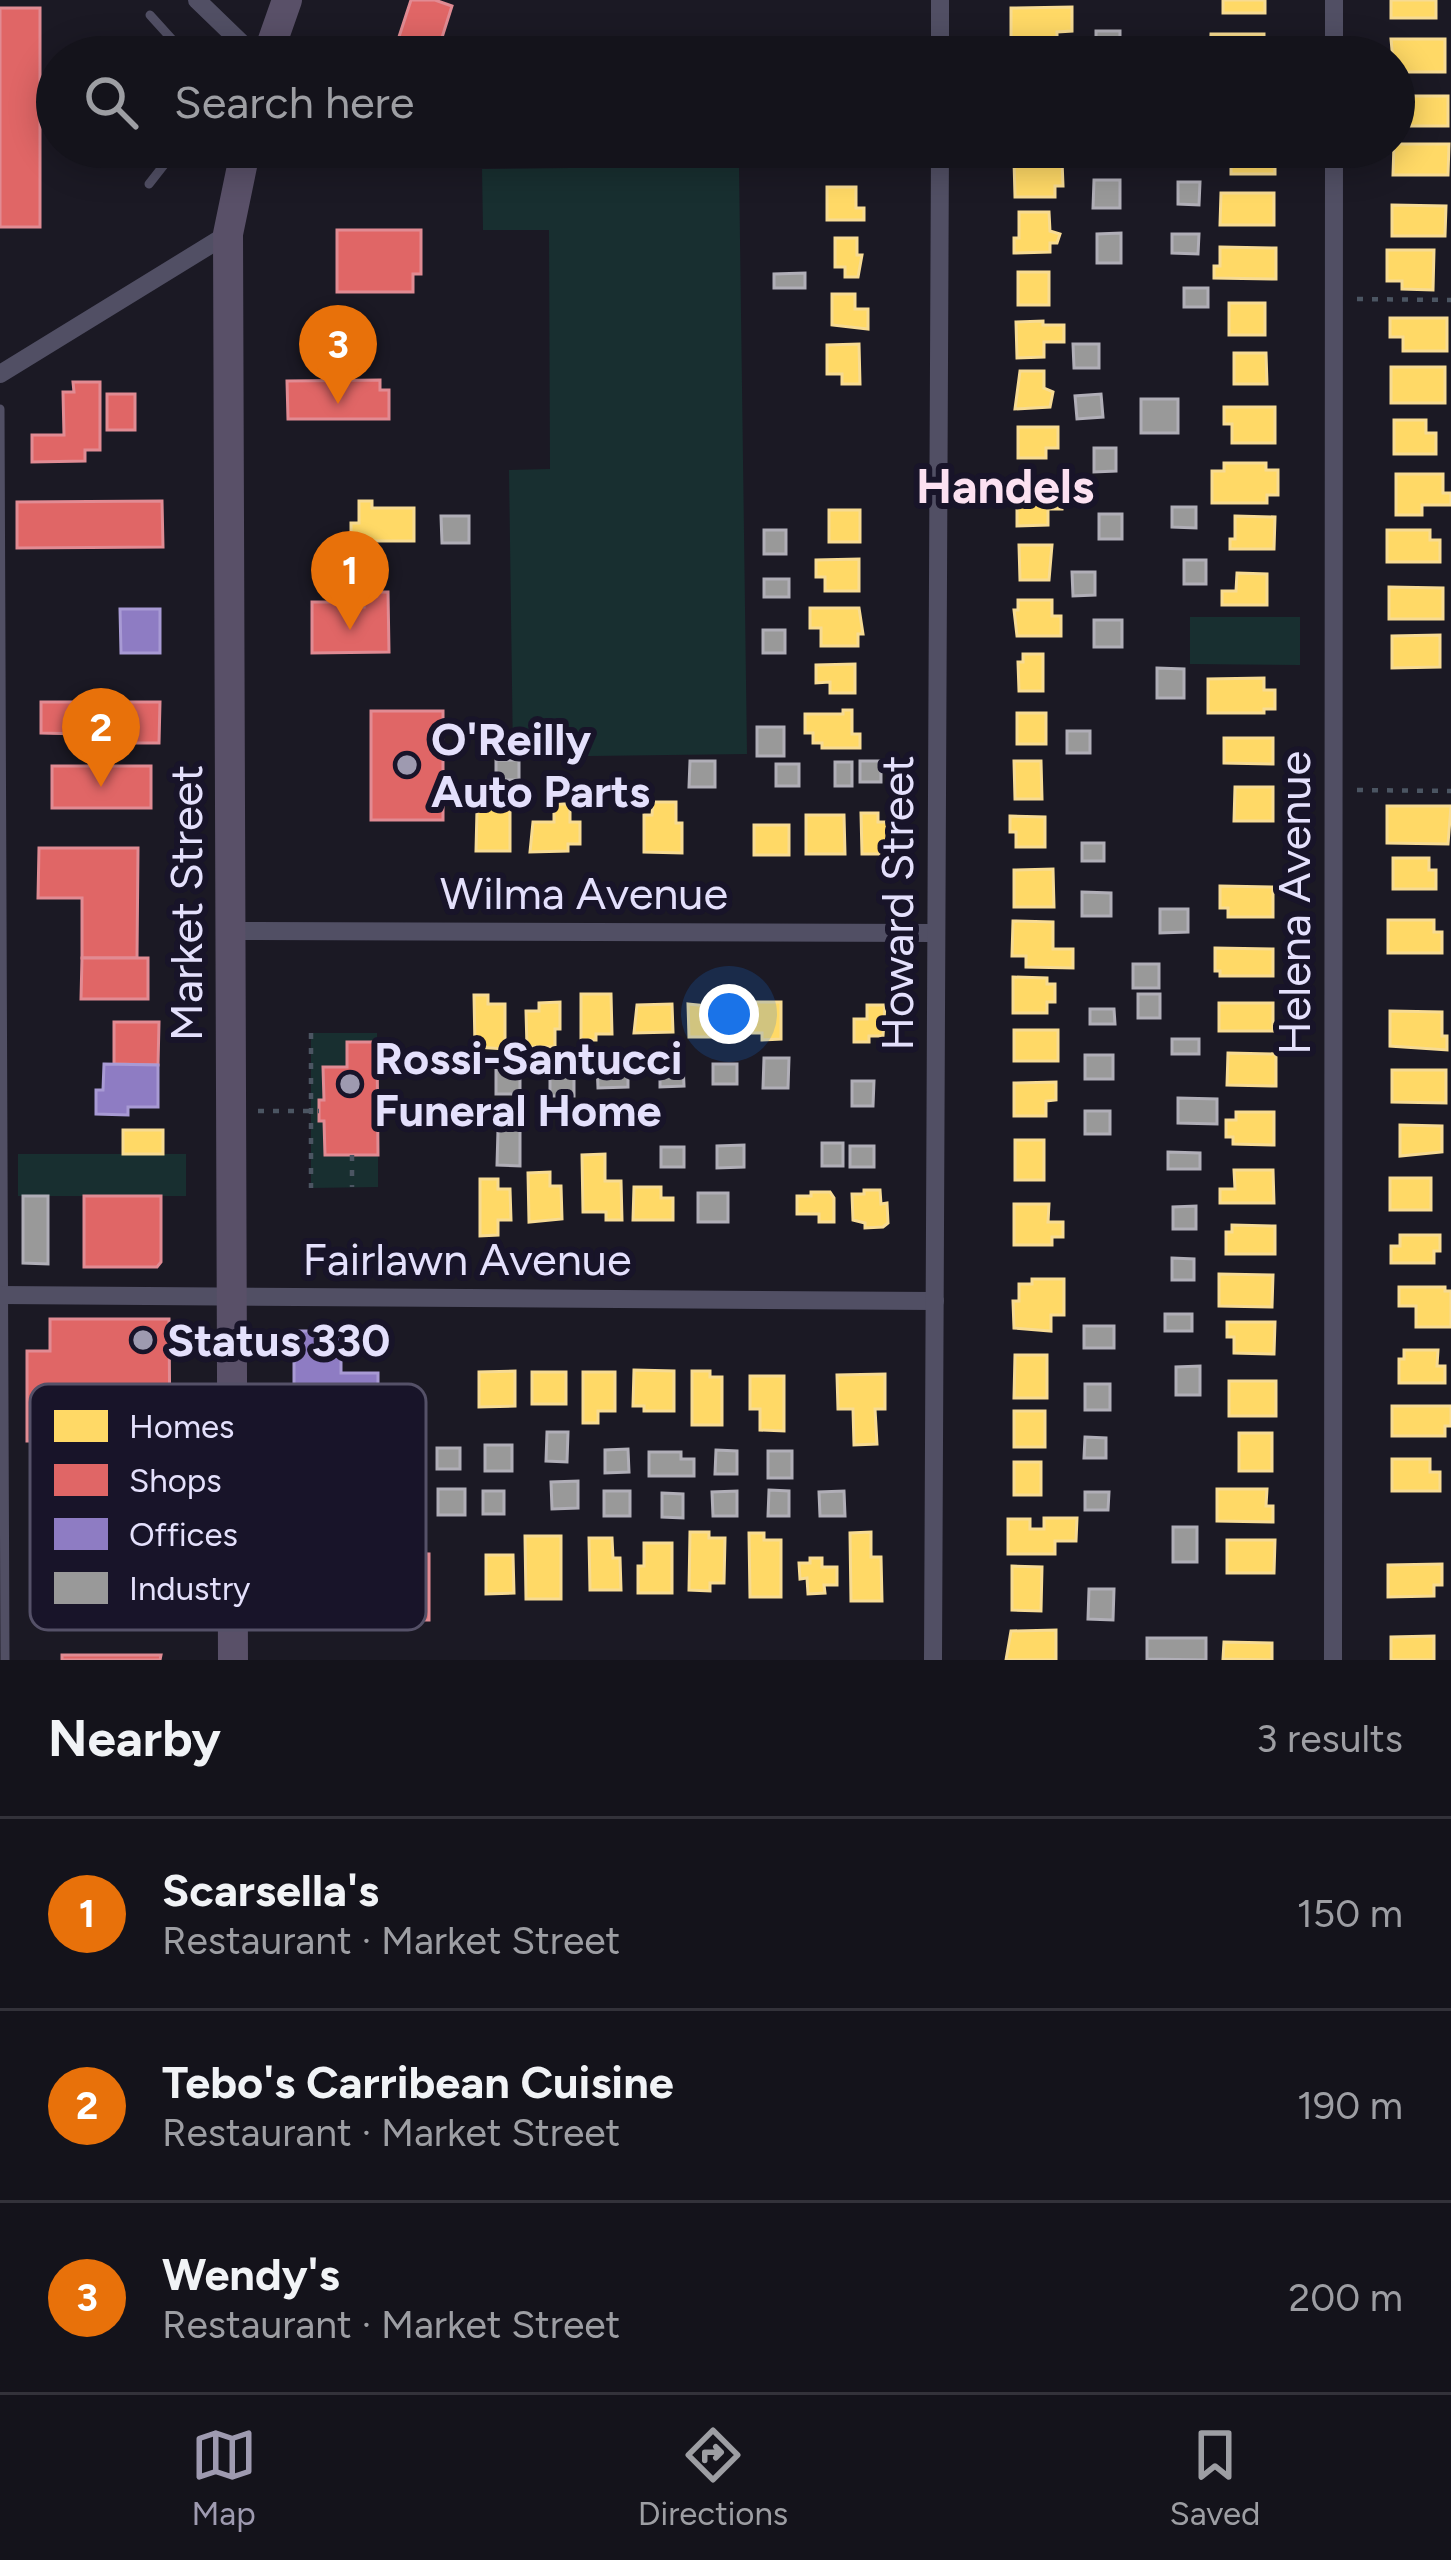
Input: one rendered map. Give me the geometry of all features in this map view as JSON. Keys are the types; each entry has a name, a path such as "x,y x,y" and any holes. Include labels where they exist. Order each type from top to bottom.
{"main road":[{"path":"273,36 286,0"},
{"name":"Market Street","path":"232,1384 228,234 242,168"},
{"name":"Market Street","path":"233,1630 233,1660"}],"street":[{"path":"197,0 235,36"},
{"path":"227,0 227,28"},
{"path":"940,0 940,36"},
{"path":"1334,0 1334,36"},
{"name":"Howard Street","path":"933,1660 940,168"},
{"name":"Helena Avenue","path":"1333,1660 1334,168"},
{"path":"0,374 228,234"},
{"name":"Wilma Avenue","path":"232,931 936,933"},
{"name":"Fairlawn Avenue","path":"3,1295 934,1301"}],"lane":[{"path":"149,15 168,36"},
{"path":"148,184 161,168"},
{"path":"0,409 5,1660"}],"path":[{"path":"1357,299 1451,300"},
{"path":"1357,790 1451,791"},
{"path":"310,1034 314,1111 310,1188"},
{"path":"232,1111 314,1111"},
{"path":"352,1155 352,1187"}],"green space":[{"path":"739,168 747,754 513,757 509,470 550,469 549,230 483,230 482,169"},
{"path":"1190,617 1300,617 1300,665 1190,664"},
{"path":"311,1033 377,1033 377,1042 347,1042 347,1067 324,1068 319,1120 324,1121 325,1155 378,1155 378,1187 311,1188"},
{"path":"18,1154 186,1154 186,1196 18,1196"}],"building: Homes":[{"path":"1223,0 1265,0 1265,13 1223,13"},
{"path":"1391,0 1436,0 1436,18 1391,18"},
{"path":"1072,7 1072,31 1057,32 1057,36 1011,36 1011,8"},
{"path":"1211,34 1264,34 1264,36"},
{"path":"1415,39 1445,39 1445,72 1415,72"},
{"path":"1415,96 1448,96 1448,126 1415,126"},
{"path":"1415,144 1449,144 1448,175 1393,175 1393,168 1415,168"},
{"path":"1014,168 1062,168 1063,186 1055,186 1055,197 1015,197"},
{"path":"1231,168 1275,168 1275,174 1231,174"},
{"path":"827,187 856,187 856,208 864,208 864,220 827,220"},
{"path":"1221,193 1274,193 1274,225 1220,225"},
{"path":"1392,205 1446,206 1445,236 1392,236"},
{"path":"1019,212 1049,212 1050,231 1060,234 1057,243 1050,243 1050,252 1014,253"},
{"path":"835,238 857,238 857,255 862,255 858,277 845,277 845,267 835,267"},
{"path":"1220,247 1276,248 1276,279 1214,278 1214,266 1220,266"},
{"path":"1387,250 1434,250 1433,290 1402,289 1402,281 1387,281"},
{"path":"1018,272 1049,272 1049,305 1018,305"},
{"path":"832,294 855,294 855,309 868,309 868,329 832,325"},
{"path":"1229,303 1265,303 1265,335 1229,335"},
{"path":"1390,318 1447,318 1447,351 1403,351 1403,337 1390,337"},
{"path":"1043,321 1043,325 1064,325 1064,342 1044,342 1044,357 1017,358 1016,322"},
{"path":"859,344 860,384 842,384 842,374 827,374 827,345"},
{"path":"1234,353 1266,353 1267,384 1234,384"},
{"path":"1391,367 1445,367 1445,403 1391,403"},
{"path":"1020,371 1044,371 1044,388 1053,392 1050,407 1015,409"},
{"path":"1224,407 1275,407 1275,443 1232,443 1232,424 1224,424"},
{"path":"1394,420 1426,420 1426,433 1436,433 1436,454 1394,454"},
{"path":"1018,427 1058,427 1058,448 1046,448 1046,458 1018,458"},
{"path":"1224,463 1266,463 1266,470 1278,470 1278,495 1267,495 1267,503 1212,503 1212,471 1224,471"},
{"path":"1396,474 1443,474 1443,493 1451,493 1451,505 1422,505 1422,515 1396,515"},
{"path":"1062,486 1062,509 1048,509 1048,525 1017,526 1017,487"},
{"path":"359,501 372,501 372,508 414,508 414,541 358,541 358,534 351,534 351,523 359,523"},
{"path":"829,510 860,510 860,542 829,542"},
{"path":"1235,516 1275,517 1274,549 1230,549"},
{"path":"1387,530 1430,530 1430,540 1440,540 1440,562 1387,562"},
{"path":"1019,545 1052,545 1049,580 1020,580"},
{"path":"859,559 859,591 825,591 825,577 816,577 816,560"},
{"path":"1237,573 1267,574 1267,605 1222,605 1222,591 1236,591"},
{"path":"1389,587 1443,588 1443,619 1389,619"},
{"path":"1018,600 1052,600 1052,616 1061,616 1061,636 1017,636 1014,610 1018,610"},
{"path":"810,608 859,608 863,634 858,634 858,646 821,646 821,628 810,628"},
{"path":"1440,635 1440,667 1392,668 1392,636"},
{"path":"1023,654 1043,654 1043,691 1019,691 1018,662 1023,662"},
{"path":"855,664 855,693 830,693 830,682 816,683 816,665"},
{"path":"1264,678 1264,690 1275,690 1275,709 1208,713 1208,679"},
{"path":"843,710 852,710 852,734 860,734 860,748 822,748 822,743 813,743 813,733 805,733 805,714 843,714"},
{"path":"1017,713 1046,713 1046,744 1017,744"},
{"path":"1224,738 1273,738 1273,764 1224,763"},
{"path":"1014,761 1041,761 1042,799 1015,799"},
{"path":"1235,787 1273,787 1273,821 1234,821"},
{"path":"653,802 676,802 682,853 644,852 644,815 652,815"},
{"path":"554,804 570,804 570,822 580,822 580,844 568,844 568,851 530,852 533,822 554,822"},
{"path":"484,806 510,810 510,851 476,851 477,810"},
{"path":"1387,806 1451,806 1448,844 1387,843"},
{"path":"861,813 878,813 878,822 891,822 892,854 862,854"},
{"path":"806,815 844,815 845,854 806,854"},
{"path":"1010,816 1045,817 1045,847 1016,847"},
{"path":"754,825 789,825 789,855 754,855"},
{"path":"1393,858 1429,858 1429,870 1436,870 1436,889 1393,889"},
{"path":"1053,869 1054,907 1014,907 1014,870"},
{"path":"1220,886 1273,887 1273,917 1228,917 1228,908 1220,908"},
{"path":"1388,920 1434,920 1434,932 1442,932 1442,953 1388,953"},
{"path":"1013,921 1053,922 1053,949 1073,949 1073,968 1026,967 1026,956 1012,956"},
{"path":"1215,948 1273,949 1273,976 1220,976 1215,971"},
{"path":"1013,977 1047,978 1047,984 1055,984 1055,1002 1047,1002 1047,1013 1013,1013"},
{"path":"581,994 611,994 612,1034 581,1040"},
{"path":"474,995 488,995 488,1004 505,1004 505,1049 475,1047"},
{"path":"560,1002 555,1047 527,1047 526,1011 539,1011 539,1003"},
{"path":"746,1002 781,1002 781,1039 762,1040 762,1033 746,1033"},
{"path":"1219,1003 1273,1003 1273,1031 1219,1031"},
{"path":"672,1004 673,1032 634,1033 637,1005"},
{"path":"688,1004 729,1008 729,1028 714,1029 715,1037 689,1037"},
{"path":"867,1005 885,1005 883,1036 854,1042 854,1019 867,1019"},
{"path":"1390,1011 1442,1012 1447,1050 1390,1046"},
{"path":"1014,1030 1058,1030 1058,1061 1014,1061"},
{"path":"1228,1053 1276,1054 1276,1086 1227,1085"},
{"path":"1392,1070 1446,1070 1446,1103 1392,1102"},
{"path":"1056,1082 1056,1100 1046,1101 1046,1116 1014,1116 1014,1083"},
{"path":"1236,1112 1274,1112 1274,1145 1233,1144 1233,1137 1226,1137 1226,1120 1236,1120"},
{"path":"1400,1125 1442,1126 1442,1152 1400,1156"},
{"path":"123,1130 163,1130 163,1154 123,1154"},
{"path":"1015,1140 1044,1140 1044,1180 1015,1180"},
{"path":"605,1154 605,1181 621,1181 622,1220 606,1220 606,1212 583,1212 582,1155"},
{"path":"1234,1170 1273,1170 1274,1203 1220,1203 1220,1189 1235,1189"},
{"path":"550,1172 550,1186 561,1186 562,1219 529,1222 528,1173"},
{"path":"1390,1178 1431,1178 1431,1210 1390,1210"},
{"path":"480,1179 498,1179 498,1189 510,1189 511,1220 498,1220 498,1235 480,1236"},
{"path":"634,1187 661,1187 661,1198 673,1198 673,1220 633,1220"},
{"path":"864,1190 880,1190 881,1204 887,1203 888,1223 883,1227 865,1228 865,1223 853,1220 852,1194 864,1194"},
{"path":"811,1192 830,1192 834,1222 819,1222 819,1214 797,1214 797,1196 811,1196"},
{"path":"1014,1204 1049,1204 1048,1222 1063,1222 1063,1237 1052,1237 1052,1245 1014,1245"},
{"path":"1232,1225 1275,1226 1275,1254 1226,1254 1226,1232 1232,1232"},
{"path":"1400,1235 1440,1235 1434,1263 1391,1263 1391,1246 1400,1246"},
{"path":"1219,1274 1273,1275 1272,1307 1219,1306"},
{"path":"1032,1279 1064,1279 1064,1315 1051,1315 1051,1331 1014,1328 1013,1301 1019,1301 1019,1284 1032,1284"},
{"path":"1399,1287 1451,1291 1451,1327 1416,1327 1416,1306 1399,1306"},
{"path":"1227,1322 1275,1322 1274,1354 1234,1353"},
{"path":"1404,1350 1438,1350 1437,1366 1445,1366 1445,1383 1399,1383"},
{"path":"1015,1355 1047,1355 1047,1398 1014,1398"},
{"path":"634,1370 674,1371 674,1411 644,1411 644,1406 633,1406"},
{"path":"515,1371 515,1406 479,1407 479,1372"},
{"path":"692,1371 722,1377 722,1425 692,1425"},
{"path":"532,1372 566,1372 566,1404 532,1404"},
{"path":"583,1372 615,1372 615,1411 598,1411 598,1423 583,1423"},
{"path":"885,1374 885,1409 875,1409 877,1444 854,1445 853,1409 838,1409 837,1375"},
{"path":"750,1376 784,1376 784,1431 760,1430 760,1409 750,1409"},
{"path":"1229,1381 1276,1381 1276,1416 1229,1416"},
{"path":"1392,1406 1451,1406 1451,1426 1445,1426 1445,1436 1392,1436"},
{"path":"1014,1411 1045,1411 1045,1447 1014,1447"},
{"path":"1239,1433 1272,1433 1272,1471 1239,1471"},
{"path":"1392,1459 1430,1459 1430,1472 1440,1472 1440,1491 1392,1491"},
{"path":"1014,1462 1041,1462 1041,1495 1014,1495"},
{"path":"1217,1489 1267,1489 1266,1506 1273,1506 1273,1522 1217,1521"},
{"path":"1044,1518 1077,1518 1076,1541 1055,1541 1055,1554 1008,1554 1008,1519 1030,1519 1030,1529 1044,1529"},
{"path":"690,1532 725,1538 724,1583 710,1583 710,1591 689,1590"},
{"path":"871,1532 871,1557 881,1557 882,1601 851,1601 850,1533"},
{"path":"749,1533 764,1533 764,1540 781,1540 781,1597 750,1597"},
{"path":"525,1536 561,1536 561,1599 526,1599"},
{"path":"589,1538 612,1538 613,1558 620,1558 621,1590 590,1590"},
{"path":"1227,1540 1275,1540 1274,1573 1227,1573"},
{"path":"644,1543 672,1543 672,1593 638,1593"},
{"path":"486,1555 513,1555 514,1593 486,1594"},
{"path":"810,1558 822,1558 822,1567 837,1567 837,1585 824,1585 825,1593 808,1594 799,1563 810,1563"},
{"path":"1442,1564 1442,1585 1434,1585 1434,1596 1388,1597 1388,1565"},
{"path":"1012,1566 1042,1567 1041,1611 1012,1610"},
{"path":"1056,1630 1056,1660 1006,1660 1011,1631"},
{"path":"1434,1636 1434,1660 1391,1660 1391,1637"},
{"path":"1224,1642 1272,1643 1272,1660 1223,1659"}],"building: Shops":[{"path":"411,0 452,6 442,36 399,36"},
{"path":"0,8 40,8 36,168 40,168 40,227 0,227"},
{"path":"337,230 421,230 421,274 413,274 413,292 337,292"},
{"path":"380,380 380,390 389,390 389,419 288,419 287,381"},
{"path":"73,382 100,382 100,450 85,450 85,461 32,462 32,435 64,435 63,392 74,392"},
{"path":"107,394 135,394 135,430 107,430"},
{"path":"162,501 163,547 17,548 17,502"},
{"path":"364,592 388,592 389,652 312,653 312,602 364,607"},
{"path":"41,702 160,702 159,743 83,743 83,734 41,733"},
{"name":"O'Reilly Auto Parts","path":"371,711 443,711 443,820 371,820"},
{"path":"52,766 151,766 151,808 52,808"},
{"path":"39,848 138,848 137,958 82,958 82,898 38,898"},
{"path":"82,958 148,958 148,999 81,999"},
{"path":"114,1022 159,1022 158,1065 114,1064"},
{"name":"Rossi-Santucci Funeral Home","path":"347,1042 377,1042 378,1155 325,1155 324,1121 319,1121 323,1067 347,1067"},
{"path":"84,1196 161,1196 161,1262 157,1267 84,1267"},
{"path":"50,1319 169,1319 170,1384 30,1384 27,1441 27,1351 50,1351"},
{"path":"426,1554 429,1554 426,1620"},
{"path":"62,1655 161,1655 160,1660 62,1660"}],"building: Offices":[{"path":"120,609 160,609 160,653 121,653"},
{"path":"104,1064 158,1065 158,1107 128,1107 128,1115 96,1114 96,1090 103,1090"},
{"path":"294,1331 341,1331 341,1373 378,1373 378,1384 294,1384"}],"building: Industry":[{"path":"1096,31 1120,31 1120,36 1096,36"},
{"path":"1094,180 1120,180 1120,208 1093,208"},
{"path":"1178,182 1200,182 1199,205 1178,204"},
{"path":"1121,233 1121,263 1097,263 1097,234"},
{"path":"1172,234 1199,234 1198,254 1172,253"},
{"path":"805,273 805,288 774,288 774,274"},
{"path":"1184,288 1208,288 1208,307 1184,307"},
{"path":"1073,344 1099,344 1099,368 1074,368"},
{"path":"1101,394 1103,417 1077,419 1075,396"},
{"path":"1141,399 1178,399 1178,433 1141,433"},
{"path":"1094,448 1116,448 1116,471 1094,472"},
{"path":"1172,507 1196,507 1196,528 1172,527"},
{"path":"1099,514 1122,514 1122,539 1099,539"},
{"path":"441,516 469,516 469,543 442,543"},
{"path":"764,530 786,530 786,554 764,554"},
{"path":"1184,560 1206,560 1206,584 1184,584"},
{"path":"1072,572 1095,572 1095,595 1073,596"},
{"path":"764,579 789,579 789,597 764,597"},
{"path":"1094,620 1122,620 1122,647 1094,647"},
{"path":"763,630 785,630 785,653 763,653"},
{"path":"1157,668 1184,669 1184,698 1157,698"},
{"path":"757,727 784,727 784,756 757,756"},
{"path":"1067,731 1090,731 1090,753 1067,753"},
{"path":"496,760 519,760 519,780 496,780"},
{"path":"690,761 715,761 715,787 689,787"},
{"path":"860,761 881,761 881,782 860,782"},
{"path":"835,762 852,762 852,786 835,786"},
{"path":"776,764 799,764 799,786 776,786"},
{"path":"1082,843 1104,843 1104,861 1082,861"},
{"path":"1082,892 1111,893 1111,916 1082,916"},
{"path":"1160,909 1188,909 1188,932 1160,933"},
{"path":"1133,964 1159,964 1159,988 1133,988"},
{"path":"1138,994 1160,994 1160,1018 1138,1018"},
{"path":"1090,1009 1114,1009 1115,1024 1090,1024"},
{"path":"1172,1039 1199,1039 1199,1054 1172,1054"},
{"path":"1085,1055 1113,1055 1113,1079 1085,1079"},
{"path":"764,1058 789,1058 788,1088 763,1088"},
{"path":"628,1062 628,1087 598,1088 597,1063"},
{"path":"683,1062 684,1086 660,1087 660,1063"},
{"path":"713,1064 737,1064 737,1084 713,1084"},
{"path":"496,1066 520,1066 520,1094 496,1094"},
{"path":"550,1073 574,1073 574,1096 550,1096"},
{"path":"852,1081 874,1081 873,1106 852,1106"},
{"path":"1178,1098 1217,1099 1217,1124 1178,1123"},
{"path":"1085,1111 1110,1111 1110,1134 1085,1134"},
{"path":"498,1130 520,1130 520,1166 497,1165"},
{"path":"822,1143 843,1143 843,1166 822,1166"},
{"path":"744,1145 744,1167 717,1168 717,1146"},
{"path":"850,1146 874,1146 874,1167 850,1167"},
{"path":"661,1147 684,1147 684,1167 661,1167"},
{"path":"1168,1152 1200,1153 1200,1169 1168,1169"},
{"path":"698,1193 728,1193 728,1222 698,1222"},
{"path":"23,1196 48,1196 48,1264 23,1263"},
{"path":"1196,1206 1196,1229 1173,1229 1173,1207"},
{"path":"1172,1258 1194,1259 1194,1280 1172,1280"},
{"path":"1165,1314 1192,1314 1192,1331 1165,1331"},
{"path":"1084,1326 1114,1326 1114,1348 1084,1348"},
{"path":"1200,1366 1200,1395 1176,1395 1176,1367"},
{"path":"1085,1384 1110,1384 1110,1410 1085,1410"},
{"path":"547,1432 568,1432 567,1462 546,1461"},
{"path":"1085,1437 1106,1438 1106,1458 1084,1458"},
{"path":"485,1445 512,1445 512,1471 485,1471"},
{"path":"437,1448 460,1448 460,1469 437,1469"},
{"path":"628,1449 629,1472 605,1473 605,1450"},
{"path":"716,1450 737,1451 737,1474 715,1474"},
{"path":"768,1451 792,1451 792,1478 768,1478"},
{"path":"649,1452 681,1452 681,1459 694,1459 694,1476 649,1476"},
{"path":"578,1481 578,1508 552,1509 551,1482"},
{"path":"438,1489 465,1489 465,1515 438,1515"},
{"path":"769,1490 789,1491 789,1516 768,1516"},
{"path":"483,1491 504,1491 504,1514 483,1514"},
{"path":"604,1491 630,1491 630,1516 604,1516"},
{"path":"737,1491 737,1516 713,1516 712,1492"},
{"path":"844,1491 845,1516 820,1516 819,1492"},
{"path":"1085,1492 1109,1492 1108,1510 1085,1510"},
{"path":"662,1493 683,1494 683,1518 662,1517"},
{"path":"1173,1527 1197,1527 1197,1562 1173,1562"},
{"path":"1089,1589 1114,1589 1113,1620 1088,1619"},
{"path":"1147,1638 1206,1638 1206,1660 1147,1659"}],"place":[{"name":"Wendy's","path":"338,404"},
{"name":"Scarsella's","path":"350,630"},
{"name":"O'Reilly Auto Parts","path":"407,765"},
{"name":"Tebo's Carribean Cuisine","path":"101,787"},
{"name":"Rossi-Santucci Funeral Home","path":"350,1084"},
{"name":"Status 330","path":"143,1340"}],"district":[{"name":"Handels","path":"1005,486"}]}
